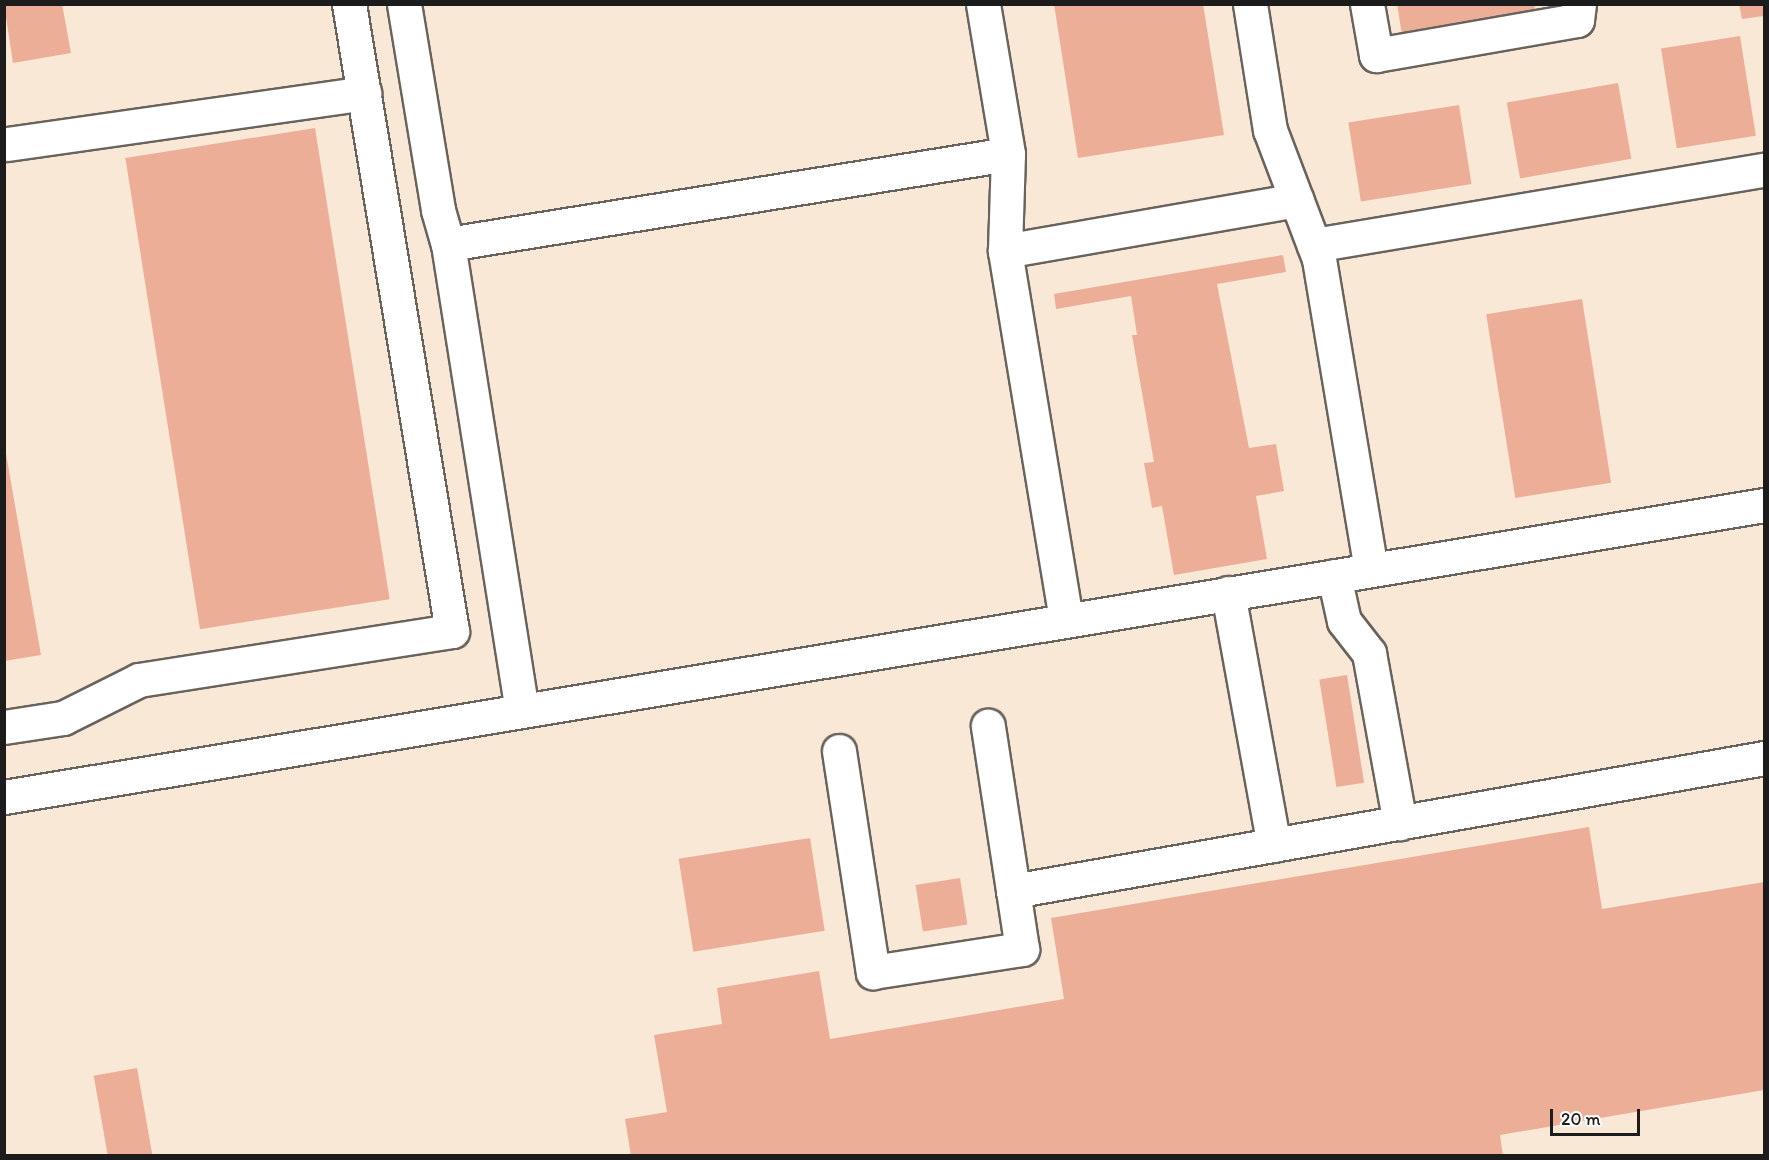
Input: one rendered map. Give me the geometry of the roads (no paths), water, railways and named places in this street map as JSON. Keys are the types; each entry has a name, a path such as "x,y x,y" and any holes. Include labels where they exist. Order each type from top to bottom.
{"street":[{"path":"4,728 63,718 139,680 452,631 349,4"},
{"path":"404,4 438,210 448,244 522,710"},
{"path":"983,4 1008,154 1005,250 1066,620"},
{"path":"1250,4 1270,130 1314,245 1371,570"},
{"path":"1368,4 1376,55 1578,20 1579,4"},
{"path":"7,144 363,93"},
{"path":"448,244 1008,154"},
{"path":"1314,245 1764,170"},
{"path":"1005,250 1297,200"},
{"path":"4,797 1764,504"},
{"path":"1334,576 1344,621 1369,652 1400,823"},
{"path":"1228,593 1274,845"},
{"path":"839,751 873,972 1022,949 988,726"},
{"path":"1013,891 1764,758"}]}
